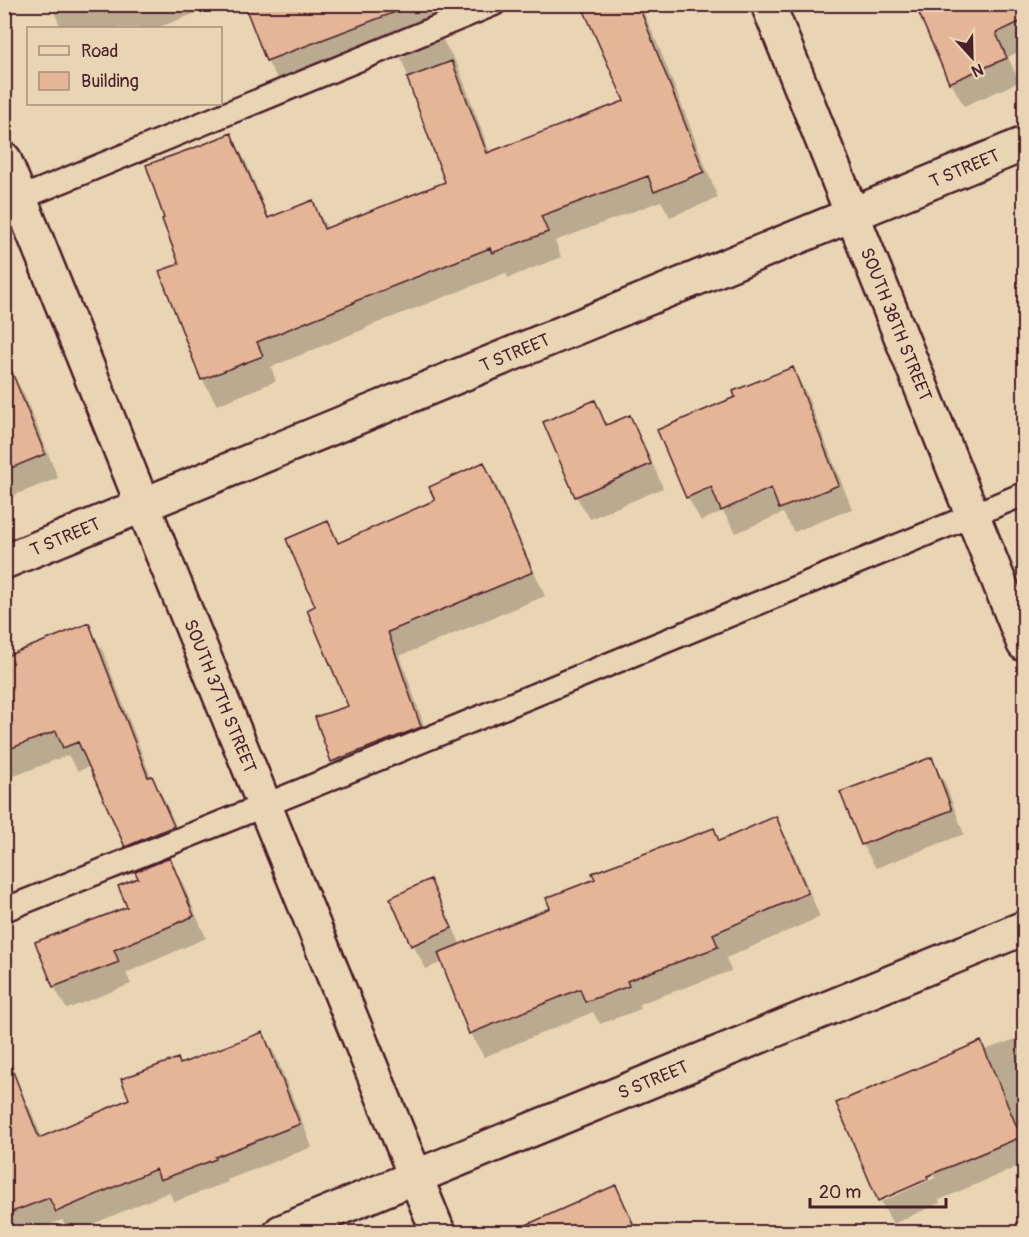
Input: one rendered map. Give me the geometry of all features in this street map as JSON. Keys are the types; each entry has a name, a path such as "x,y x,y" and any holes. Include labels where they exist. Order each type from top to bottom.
{"street":[{"name":"SOUTH 38TH STREET","path":"768,4 1024,644"},
{"name":"T STREET","path":"4,562 1024,144"},
{"name":"SOUTH 37TH STREET","path":"4,159 12,202 144,506 438,1233"},
{"name":"S STREET","path":"281,1233 1024,928"}],"lane":[{"path":"12,202 494,4"},
{"path":"4,910 265,806 1024,494"}],"building":[{"path":"244,4 406,4 406,8 266,61"},
{"path":"581,4 638,4 704,172 654,192 648,176 541,216 548,232 492,253 490,248 257,342 263,356 201,380 159,271 179,264 162,219 164,218 146,165 231,133 268,218 313,200 324,229 445,182 407,78 452,61 487,153 624,101"},
{"path":"915,4 1024,4 1024,20 996,33 1007,58 949,83"},
{"path":"6,357 45,454 4,471 4,358"},
{"path":"793,367 839,485 779,509 771,488 721,511 711,487 686,498 657,430 735,397 733,391"},
{"path":"595,400 606,425 630,415 651,464 575,497 543,422"},
{"path":"484,462 533,572 388,632 421,727 331,762 315,717 348,706 307,610 315,606 286,539 328,521 338,543 435,500 429,487"},
{"path":"89,623 148,777 152,776 174,826 125,847 78,742 63,748 56,731 4,751 4,657"},
{"path":"932,757 952,810 861,845 840,792"},
{"path":"776,816 808,893 713,934 718,947 627,981 629,986 585,1002 580,989 469,1034 438,953 550,908 546,898 595,879 592,873 714,828 719,841"},
{"path":"170,858 194,916 114,950 119,962 53,987 35,942 127,907 118,886 138,878 135,872"},
{"path":"430,879 452,928 411,946 390,898"},
{"path":"263,1032 300,1124 160,1180 156,1169 56,1212 49,1198 4,1215 4,1056 7,1056 39,1138 129,1099 121,1079 178,1058 180,1064"},
{"path":"981,1041 1021,1137 927,1176 928,1179 878,1201 836,1103"},
{"path":"616,1185 637,1233 508,1233"}]}
